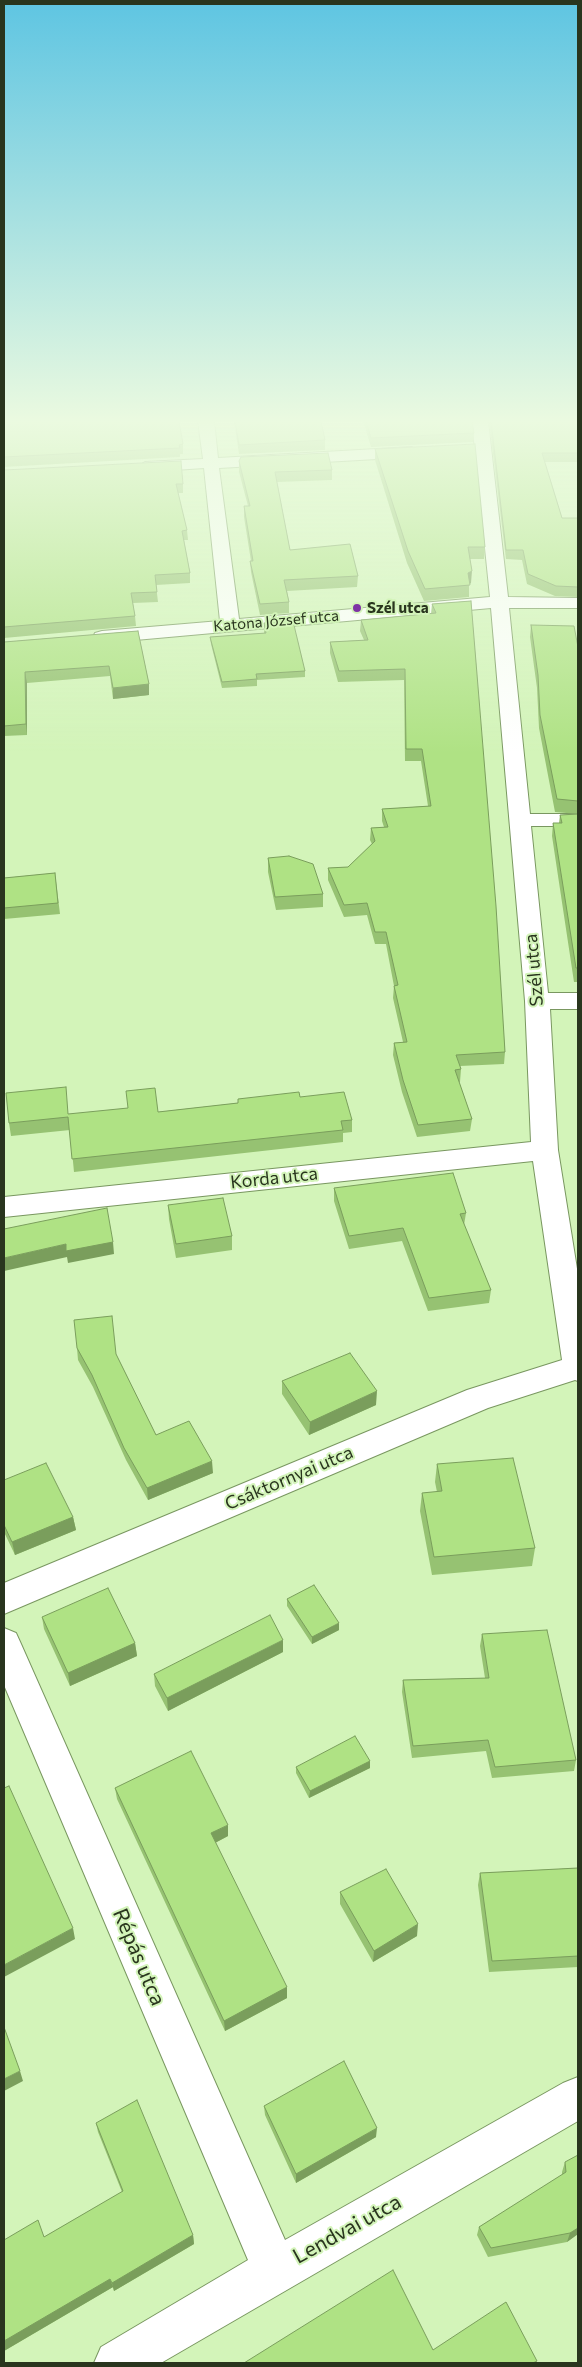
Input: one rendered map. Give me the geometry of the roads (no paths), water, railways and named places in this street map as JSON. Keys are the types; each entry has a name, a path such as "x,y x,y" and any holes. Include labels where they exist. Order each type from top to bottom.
{"street":[{"path":"219,531 230,626"},
{"name":"Szél utca","path":"492,531 537,1001 545,1150 578,1368"},
{"name":"Katona József utca","path":"82,638 499,602 578,603"},
{"path":"519,820 578,820"},
{"path":"537,1001 578,1001"},
{"name":"Korda utca","path":"4,1207 545,1150"},
{"name":"Csáktornyai utca","path":"4,1599 478,1398 578,1368"},
{"name":"Répás utca","path":"4,1644 275,2270"},
{"name":"Lendvai utca","path":"118,2363 275,2270 578,2098"}],"place":[{"name":"Szél utca","path":"357,608"}]}
